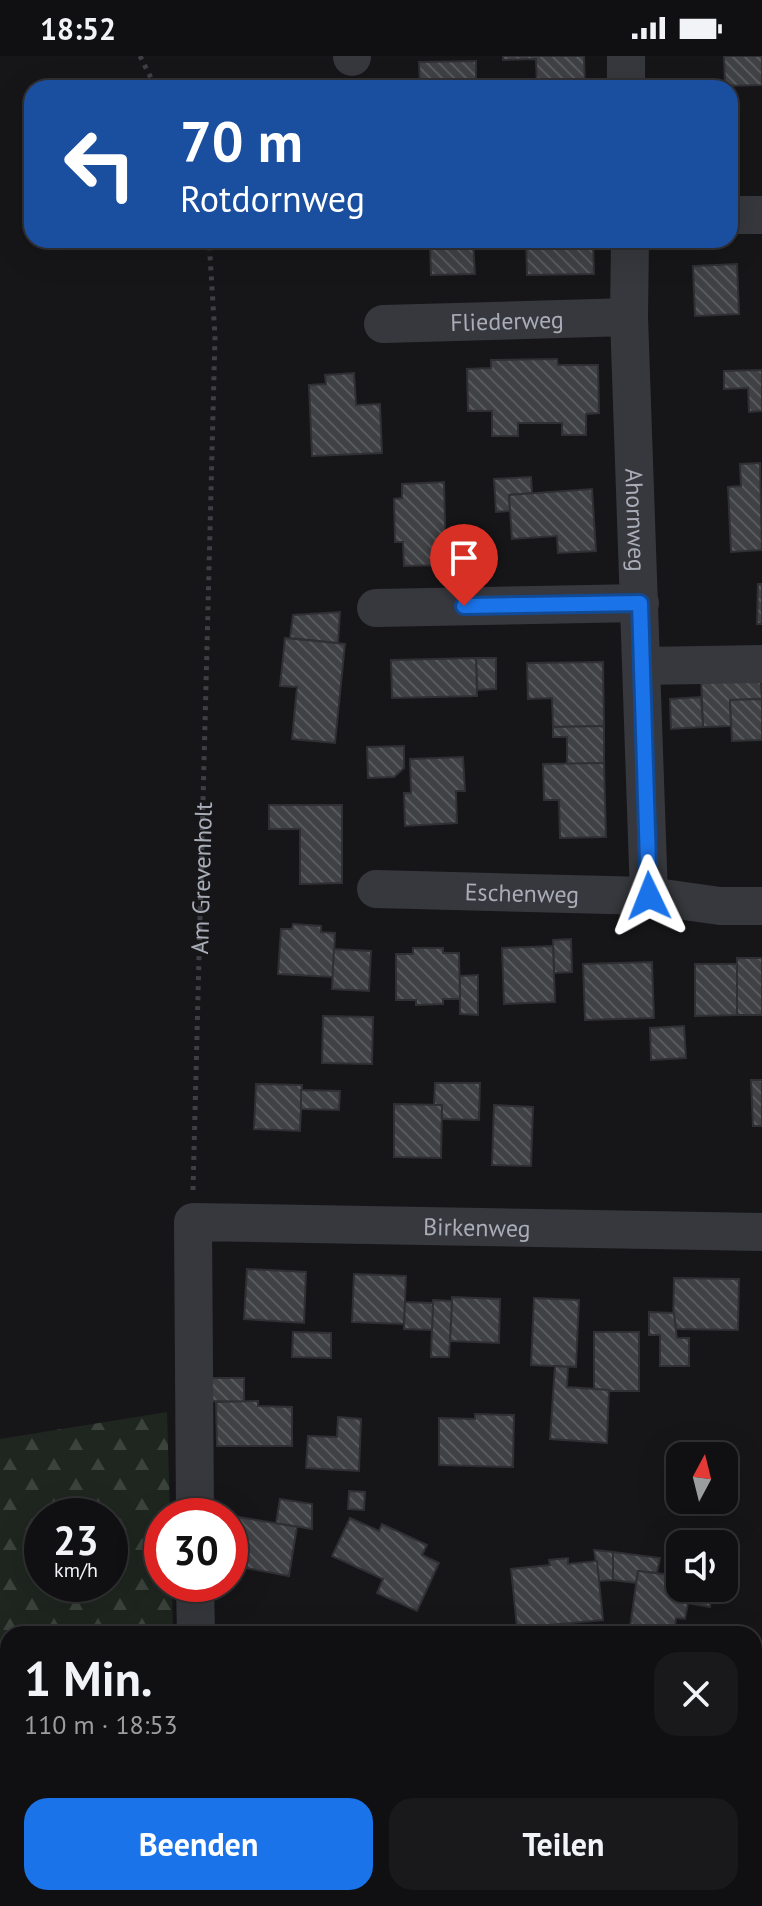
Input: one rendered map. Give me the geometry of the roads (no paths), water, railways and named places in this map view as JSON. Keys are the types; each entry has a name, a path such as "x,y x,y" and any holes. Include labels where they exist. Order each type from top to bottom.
{"street":[{"path":"626,56 626,80"},
{"path":"738,215 762,215"},
{"name":"Ahornweg","path":"630,248 629,317 649,896"},
{"name":"Fliederweg","path":"383,324 629,317"},
{"path":"376,608 640,603"},
{"path":"642,666 762,664"},
{"name":"Eschenweg","path":"376,889 649,896 720,906 762,906"},
{"name":"Birkenweg","path":"195,1498 193,1222 762,1232"},
{"path":"195,1602 196,1626"}]}
